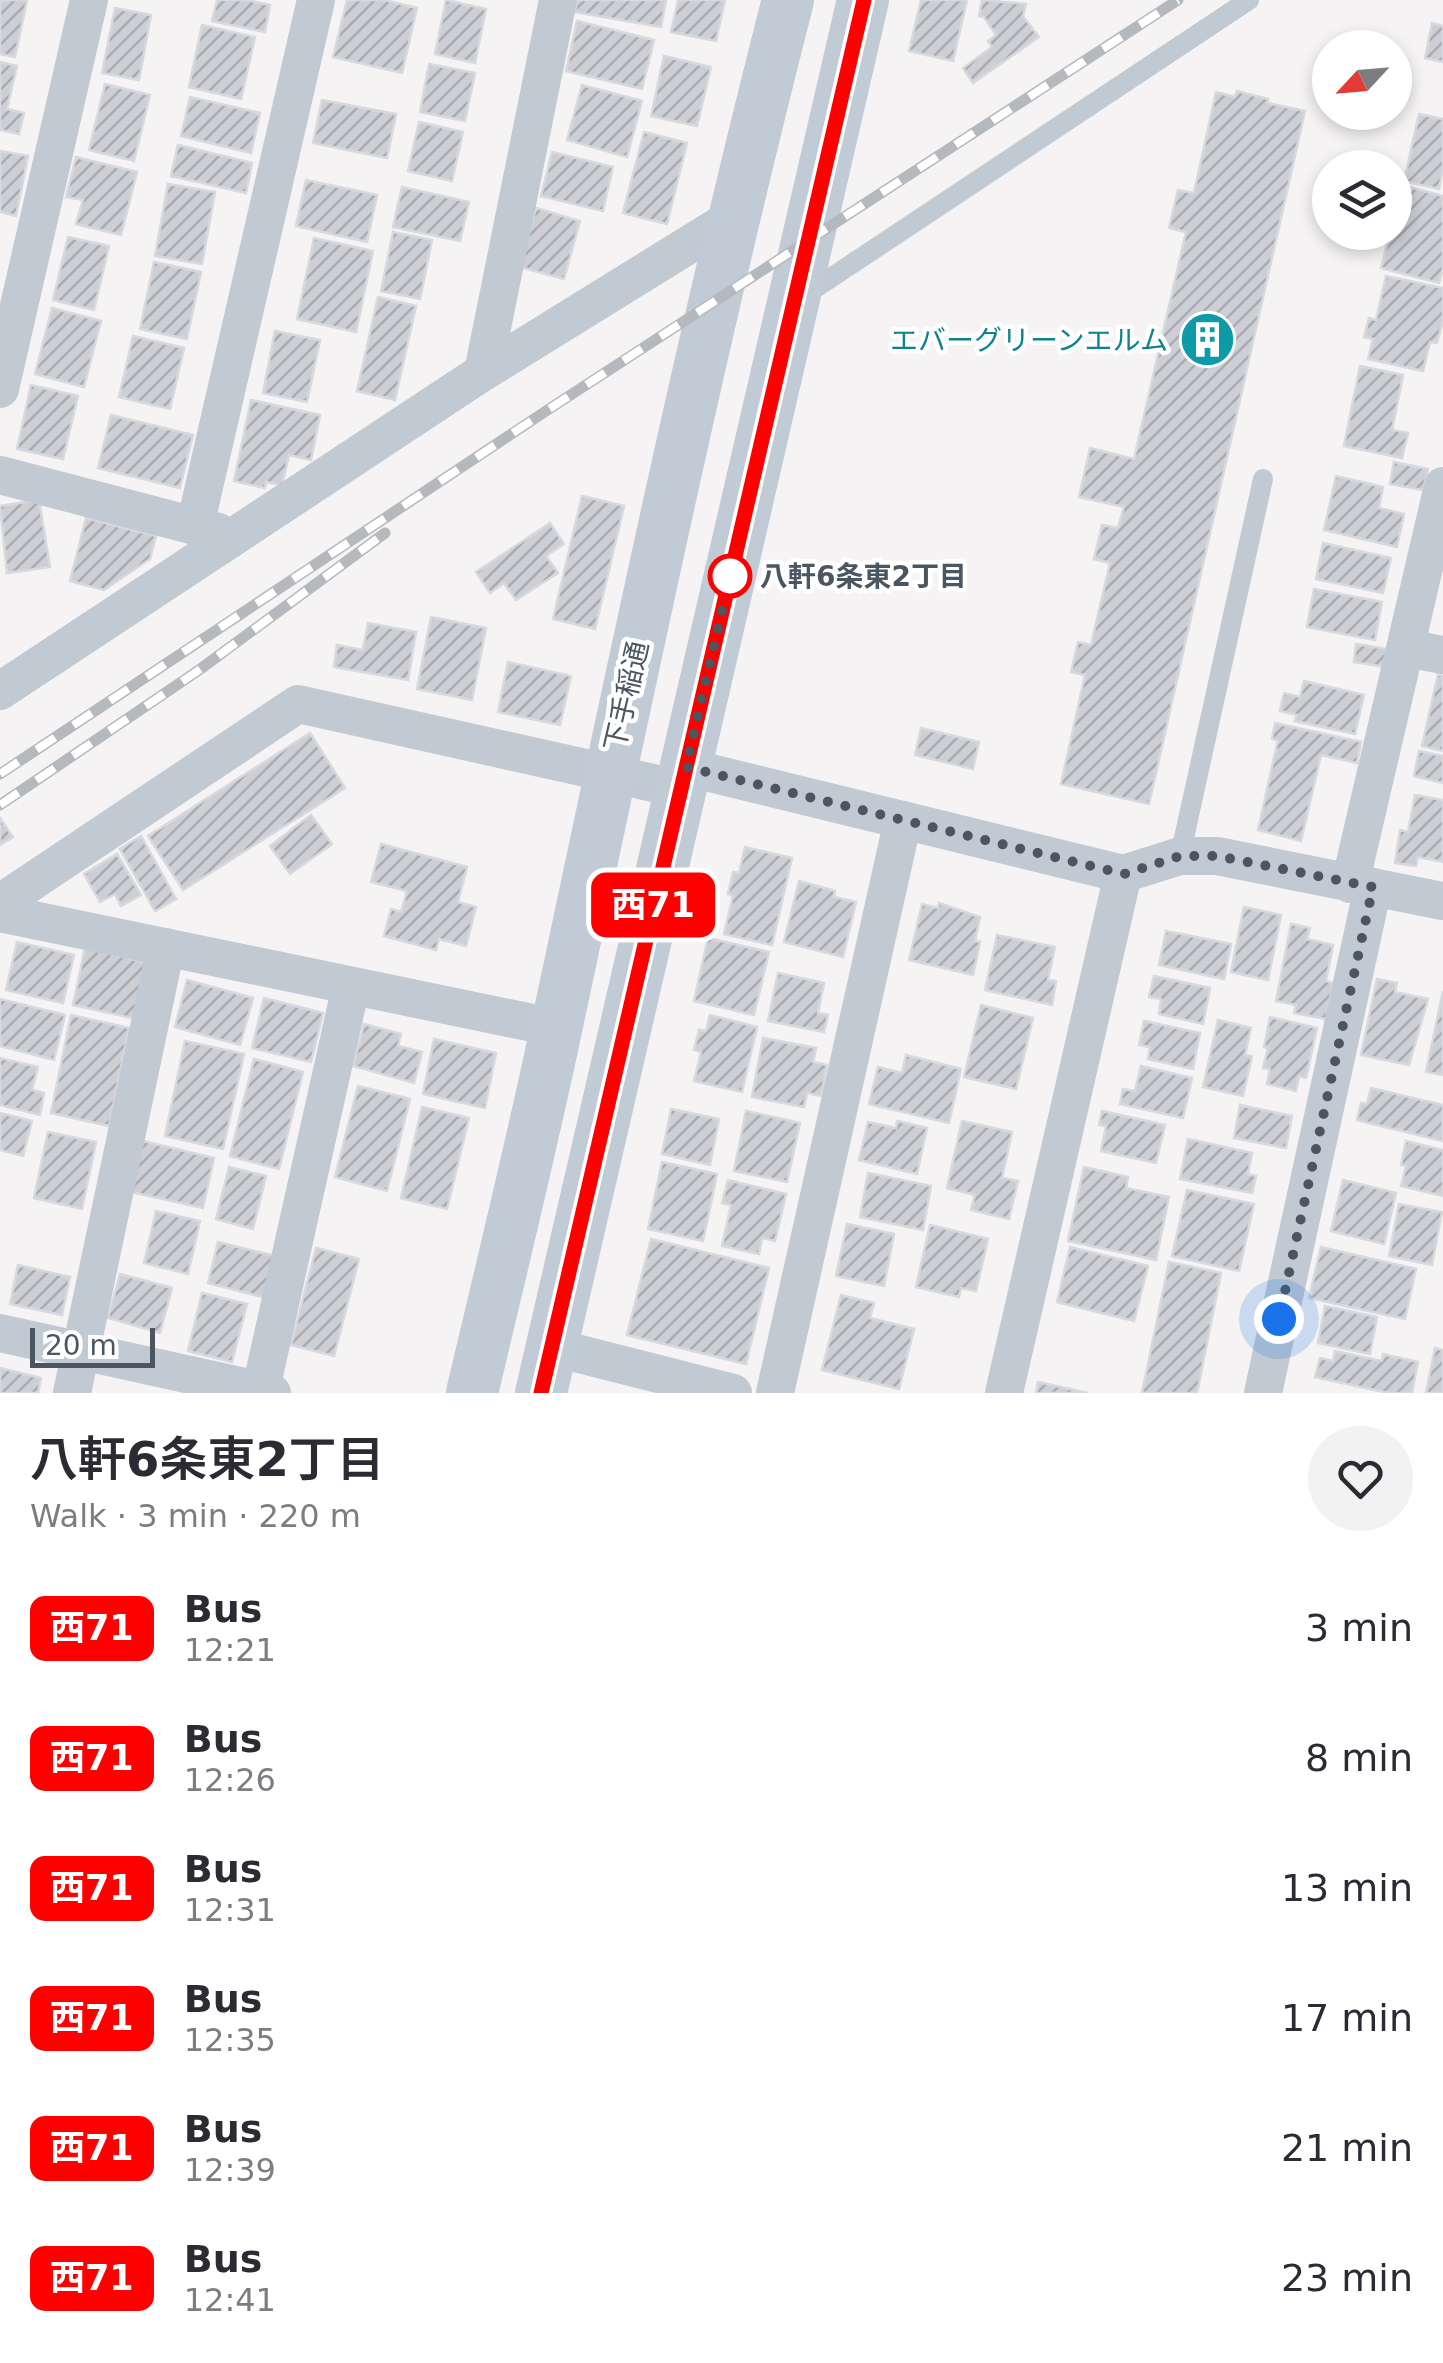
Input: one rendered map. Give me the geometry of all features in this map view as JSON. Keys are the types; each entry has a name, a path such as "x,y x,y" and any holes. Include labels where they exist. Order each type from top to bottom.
{"main road":[{"name":"下手稲通","path":"472,1393 557,1028 732,218 788,0"},
{"path":"546,1370 864,0"}],"street":[{"path":"0,389 89,0"},
{"path":"196,526 316,0"},
{"path":"483,372 558,0"},
{"path":"0,691 483,372 732,218"},
{"path":"0,475 235,536"},
{"path":"1263,1393 1362,885 1425,651 1443,486"},
{"path":"0,903 298,704 609,774 683,778 903,820 1124,874 1180,856 1217,856 1443,900"},
{"path":"774,1393 903,820"},
{"path":"1004,1393 1124,874"},
{"path":"0,913 557,1028"},
{"path":"72,1393 166,947"},
{"path":"0,1332 264,1392 351,986"},
{"path":"546,1370 732,1393"}],"lane":[{"path":"793,303 1249,0"},
{"path":"1180,856 1264,479"}],"building":[{"path":"0,0 27,0 15,57 0,54"},
{"path":"217,0 270,5 265,32 212,21"},
{"path":"347,0 385,0 417,8 402,73 333,57"},
{"path":"446,0 486,9 475,63 435,54"},
{"path":"577,0 666,0 661,27 575,12"},
{"path":"678,0 725,0 716,41 671,32"},
{"path":"921,0 967,0 953,61 909,51"},
{"path":"982,0 1026,4 1023,16 1039,37 973,83 963,68 992,47 988,41 996,35 984,17 979,16"},
{"path":"115,8 151,15 139,80 102,73"},
{"path":"577,21 654,40 642,89 566,71"},
{"path":"1432,23 1443,26 1443,62 1425,58"},
{"path":"202,25 255,37 241,99 189,87"},
{"path":"664,56 711,67 697,126 651,116"},
{"path":"0,62 17,66 7,109 24,113 19,134 0,130"},
{"path":"429,64 475,73 465,121 420,112"},
{"path":"105,84 150,95 134,161 89,150"},
{"path":"582,85 642,101 627,157 567,140"},
{"name":"エバーグリーンエルム","path":"1237,91 1305,111 1149,804 1061,784 1085,675 1071,672 1078,642 1091,645 1110,563 1094,559 1102,525 1118,528 1124,507 1079,497 1090,448 1134,459 1186,232 1169,228 1178,190 1194,193 1216,92 1235,97"},
{"path":"190,97 260,113 251,153 181,136"},
{"path":"322,100 396,114 387,158 313,143"},
{"path":"1419,114 1443,119 1439,189 1412,183 1411,150"},
{"path":"419,122 463,132 452,181 408,171"},
{"path":"644,132 687,143 667,224 623,213"},
{"path":"178,145 252,163 246,193 171,176"},
{"path":"0,151 28,156 16,216 0,212"},
{"path":"552,152 613,167 603,211 541,196"},
{"path":"76,157 137,172 121,235 76,224 83,200 66,197"},
{"path":"306,180 377,195 367,242 296,226"},
{"path":"168,184 215,192 202,264 155,256"},
{"path":"402,187 469,202 460,241 393,227"},
{"path":"1412,188 1443,196 1443,268 1439,283 1381,268 1386,250 1412,250"},
{"path":"536,208 580,221 564,279 520,267"},
{"path":"393,232 432,240 420,299 381,291"},
{"path":"68,237 109,246 94,310 53,300"},
{"path":"314,238 373,251 356,332 297,319"},
{"path":"154,262 201,272 187,339 140,329"},
{"path":"1386,276 1443,288 1443,321 1437,343 1430,342 1423,371 1368,359 1373,339 1364,337 1369,318 1376,320"},
{"path":"378,297 416,306 395,400 357,391"},
{"path":"52,308 101,321 84,387 35,374"},
{"path":"275,331 320,340 307,402 263,393"},
{"path":"133,336 184,348 170,409 119,397"},
{"path":"1360,366 1403,375 1392,430 1408,433 1402,458 1344,446"},
{"path":"31,385 78,396 63,459 17,449"},
{"path":"251,400 320,415 311,460 289,455 282,485 266,482 265,488 234,481"},
{"path":"111,415 193,435 180,488 98,468"},
{"path":"1394,462 1428,469 1423,490 1390,484"},
{"path":"1336,476 1383,487 1379,508 1404,514 1397,547 1324,530"},
{"path":"582,496 624,506 595,629 553,619"},
{"path":"39,500 50,567 7,573 0,506"},
{"path":"86,518 156,536 150,559 104,590 70,581"},
{"path":"550,523 564,544 546,556 558,573 516,600 504,583 490,593 476,572"},
{"path":"1323,543 1391,558 1383,593 1316,579"},
{"path":"1314,589 1382,602 1375,640 1307,627"},
{"path":"431,617 486,628 472,700 417,689"},
{"path":"368,623 416,632 408,680 334,667 337,645 363,650"},
{"path":"1356,644 1387,649 1385,667 1354,662"},
{"path":"508,662 571,676 560,725 498,712"},
{"path":"1438,674 1443,676 1443,751 1422,746"},
{"path":"1304,681 1364,695 1355,734 1295,721 1297,715 1280,711 1284,693 1300,697"},
{"path":"1275,723 1361,742 1357,763 1321,755 1301,841 1258,830 1278,740 1272,739"},
{"path":"921,728 979,742 973,769 915,755"},
{"path":"310,733 345,788 183,890 148,836"},
{"path":"1419,751 1443,756 1443,783 1414,776"},
{"path":"1415,795 1443,800 1443,862 1418,857 1416,866 1395,863 1400,830 1408,832"},
{"path":"311,815 332,844 290,874 270,846"},
{"path":"0,818 13,837 0,845"},
{"path":"141,836 176,899 155,911 120,849"},
{"path":"381,844 467,867 458,902 476,907 466,946 439,939 436,950 384,936 391,909 401,912 407,891 371,882"},
{"path":"745,847 792,858 772,945 724,934 733,896 728,894 733,872 739,873"},
{"path":"117,854 141,895 121,906 115,894 100,902 84,874"},
{"path":"799,881 835,891 834,897 856,902 843,957 784,942"},
{"path":"939,903 980,917 973,975 909,960 922,904 938,908"},
{"path":"1244,907 1281,915 1268,980 1231,972"},
{"path":"1291,924 1310,928 1307,939 1333,945 1326,981 1333,983 1326,1019 1294,1013 1296,1005 1276,1001"},
{"path":"1166,931 1231,944 1224,979 1159,965"},
{"path":"997,935 1055,947 1048,980 1056,981 1052,1005 985,990"},
{"path":"708,938 769,952 754,1015 694,1001"},
{"path":"17,942 74,955 63,1003 6,990"},
{"path":"85,948 148,963 136,1019 73,1005"},
{"path":"778,973 824,983 818,1013 828,1015 824,1032 768,1021"},
{"path":"1154,976 1210,988 1203,1024 1159,1014 1161,999 1149,997"},
{"path":"1377,979 1397,983 1395,992 1428,999 1409,1065 1361,1055"},
{"path":"187,980 253,998 240,1045 175,1027"},
{"path":"1443,991 1443,1075 1426,1072"},
{"path":"264,998 323,1013 311,1062 252,1048"},
{"path":"0,999 65,1015 54,1060 0,1046"},
{"path":"981,1005 1033,1018 1016,1089 964,1077"},
{"path":"71,1015 129,1028 109,1126 51,1113"},
{"path":"710,1015 757,1027 742,1092 694,1081 701,1052 694,1050 699,1030 706,1031"},
{"path":"1270,1017 1317,1028 1306,1078 1299,1076 1296,1091 1267,1084 1270,1069 1263,1068"},
{"path":"1218,1020 1251,1028 1245,1055 1252,1056 1243,1096 1203,1087"},
{"path":"1144,1021 1200,1033 1193,1069 1148,1059 1150,1047 1139,1045"},
{"path":"364,1024 401,1034 398,1046 422,1052 414,1083 353,1066"},
{"path":"763,1038 816,1048 813,1062 827,1065 821,1096 807,1093 804,1107 752,1097"},
{"path":"434,1039 496,1053 485,1108 423,1094"},
{"path":"185,1041 244,1054 223,1149 165,1136"},
{"path":"906,1055 961,1069 949,1123 869,1104 878,1067 902,1073"},
{"path":"0,1058 38,1067 32,1090 44,1093 40,1115 0,1105"},
{"path":"254,1059 303,1072 279,1169 230,1156"},
{"path":"1141,1066 1192,1078 1183,1118 1120,1104 1123,1089 1135,1091"},
{"path":"358,1086 410,1099 387,1191 335,1177"},
{"path":"1371,1088 1443,1105 1442,1141 1357,1120 1361,1103 1367,1104"},
{"path":"1240,1105 1292,1116 1286,1148 1234,1138"},
{"path":"422,1107 469,1118 447,1209 401,1198"},
{"path":"671,1109 719,1119 710,1165 662,1154"},
{"path":"746,1111 800,1123 787,1182 734,1171"},
{"path":"1102,1111 1165,1125 1156,1163 1101,1151 1106,1126 1099,1125"},
{"path":"0,1113 32,1121 23,1156 0,1150"},
{"path":"897,1121 927,1128 917,1174 859,1160 868,1122 896,1128"},
{"path":"962,1121 1012,1132 1002,1178 1018,1181 1009,1219 971,1210 975,1195 947,1188"},
{"path":"48,1132 96,1142 82,1209 34,1198"},
{"path":"1188,1139 1252,1153 1248,1174 1256,1176 1252,1193 1180,1179"},
{"path":"143,1141 214,1158 203,1208 131,1192"},
{"path":"1406,1141 1443,1150 1443,1196 1401,1186"},
{"path":"662,1162 717,1174 703,1241 648,1229"},
{"path":"229,1167 266,1176 253,1229 216,1219"},
{"path":"1084,1167 1128,1177 1126,1188 1169,1197 1156,1260 1068,1241"},
{"path":"868,1173 931,1186 923,1230 860,1217"},
{"path":"728,1180 786,1194 775,1241 762,1238 759,1254 722,1246 731,1205 722,1203"},
{"path":"1343,1180 1396,1193 1384,1244 1331,1231"},
{"path":"1187,1190 1254,1204 1239,1271 1172,1256"},
{"path":"1399,1204 1442,1212 1432,1265 1389,1256"},
{"path":"156,1211 200,1221 188,1274 144,1263"},
{"path":"847,1224 894,1234 884,1286 836,1276"},
{"path":"930,1225 988,1239 976,1291 961,1288 959,1297 916,1287"},
{"path":"651,1239 769,1268 746,1364 627,1335"},
{"path":"218,1242 275,1256 266,1298 208,1283"},
{"path":"1070,1247 1148,1266 1134,1321 1057,1302"},
{"path":"1321,1247 1416,1269 1405,1319 1309,1298"},
{"path":"316,1248 359,1259 334,1356 291,1345"},
{"path":"1169,1262 1221,1273 1197,1393 1142,1393"},
{"path":"18,1265 70,1277 62,1315 10,1304"},
{"path":"120,1274 172,1288 160,1333 108,1318"},
{"path":"202,1293 247,1304 232,1362 188,1351"},
{"path":"841,1295 874,1303 870,1318 914,1329 899,1389 822,1370"},
{"path":"1325,1306 1377,1317 1370,1354 1318,1343"},
{"path":"1435,1348 1443,1350 1443,1393 1426,1393"},
{"path":"1335,1351 1382,1361 1383,1354 1418,1362 1412,1393 1388,1393 1315,1377 1320,1358 1333,1361"},
{"path":"0,1368 41,1378 38,1393 0,1393"},
{"path":"1038,1382 1088,1393 1036,1393"}],"railway":[{"path":"0,774 549,409 1178,0"},
{"path":"0,805 199,670 385,533"}],"bus line":[{"name":"西71","path":"541,1393 864,0"}],"place":[{"name":"エバーグリーンエルム","path":"1207,340"},
{"name":"八軒6条東2丁目","path":"730,576"}],"route":[{"path":"730,576 686,767 1124,874 1180,856 1217,856 1373,887 1279,1319"}]}
